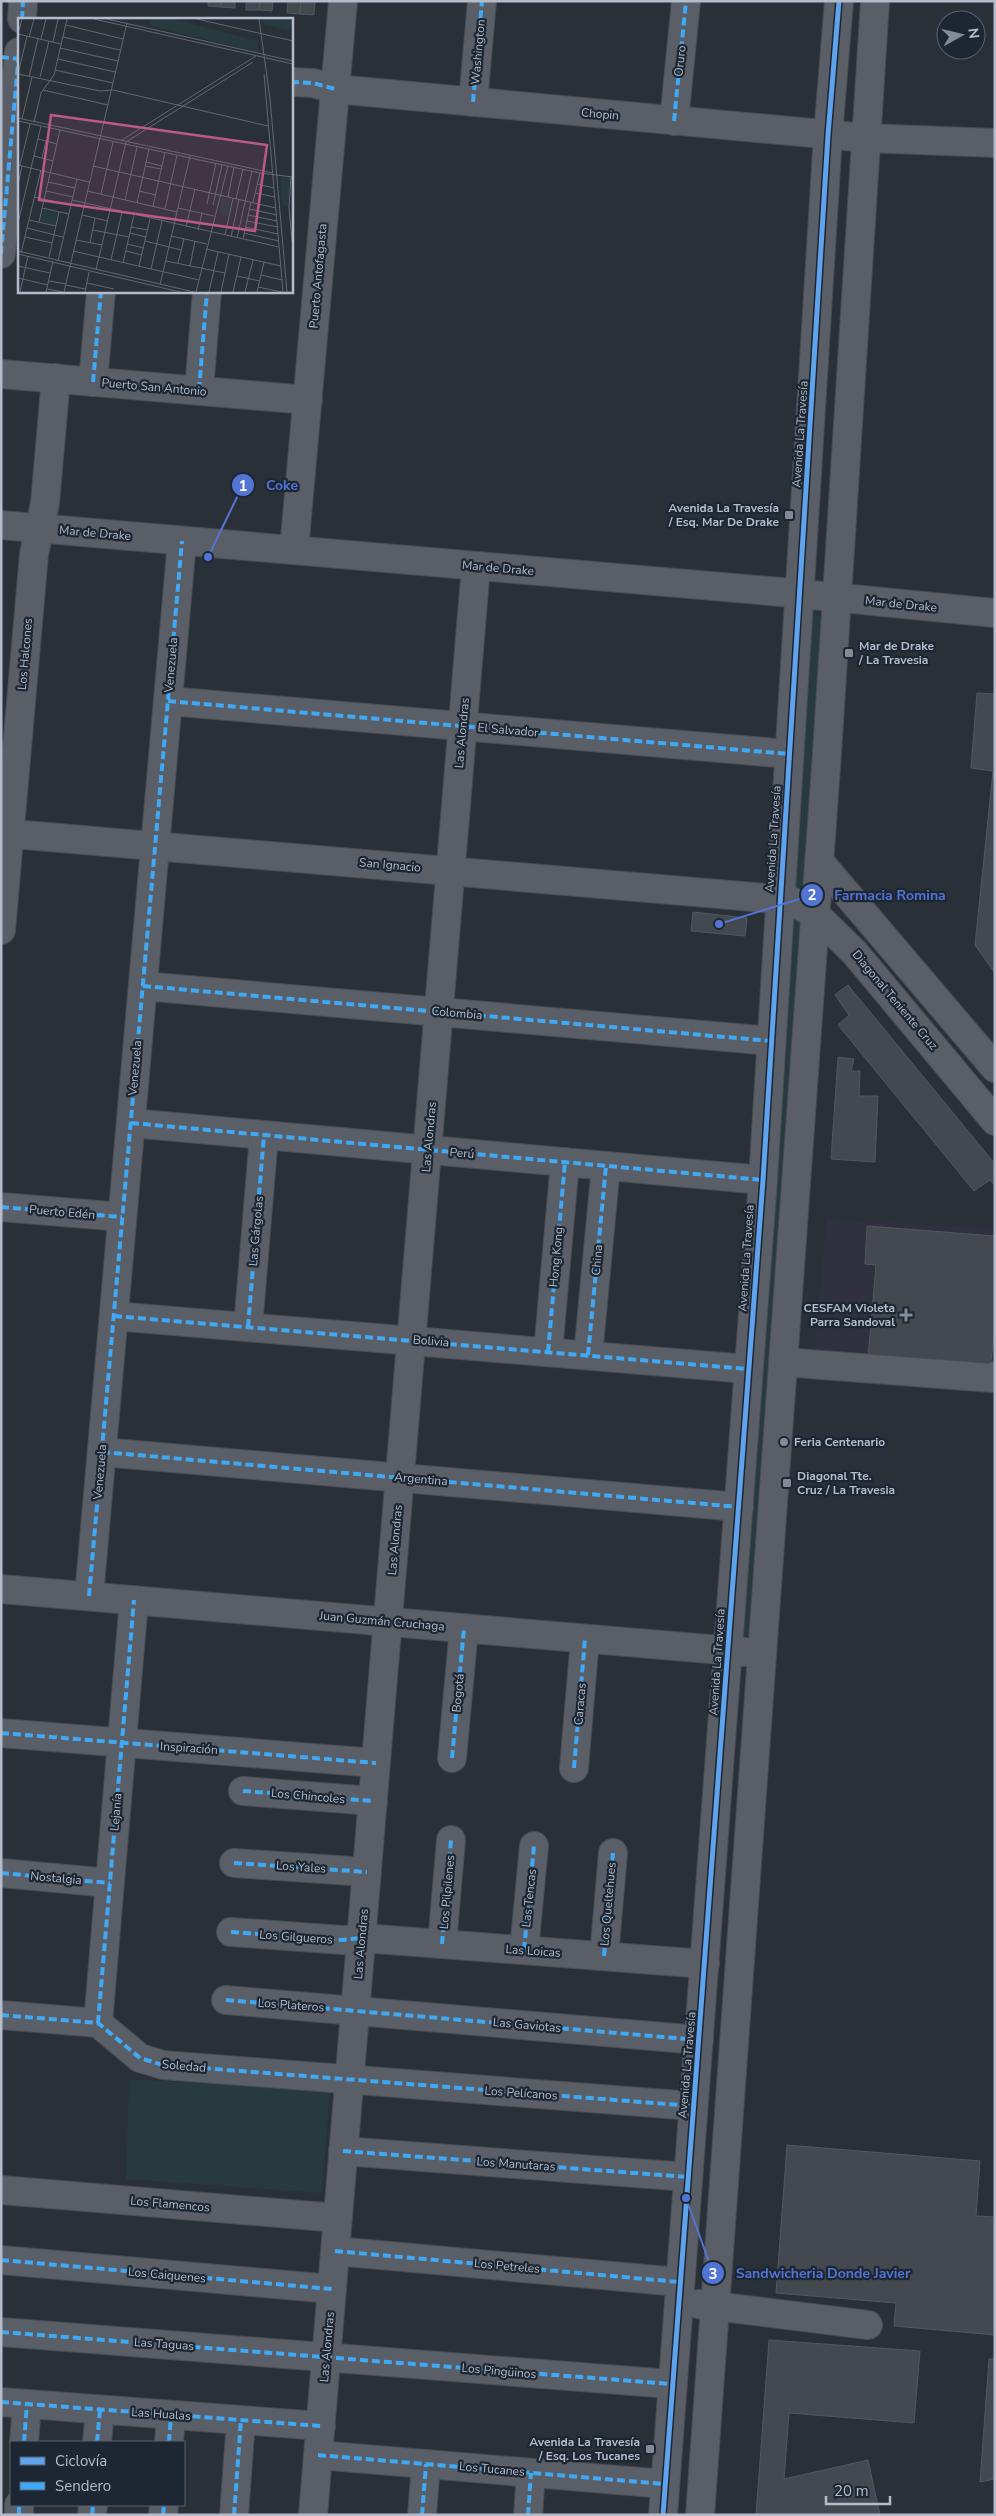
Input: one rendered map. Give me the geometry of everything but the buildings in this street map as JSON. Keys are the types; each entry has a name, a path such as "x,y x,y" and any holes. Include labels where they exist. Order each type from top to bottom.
{"street":[{"path":"22,18 23,1"},
{"name":"Puerto Antofagasta","path":"294,550 343,1"},
{"name":"Washington","path":"474,102 482,1"},
{"name":"Oruro","path":"674,121 686,1"},
{"name":"Avenida La Travesía","path":"663,2515 671,2384 705,1964 763,1180 828,135 839,1"},
{"path":"700,2515 819,861 875,1"},
{"path":"1,57 18,59 1,254"},
{"name":"Chopin","path":"292,82 314,83 335,89 828,135 995,143"},
{"path":"93,382 101,292"},
{"path":"199,390 207,292"},
{"name":"Puerto San Antonio","path":"1,374 308,400"},
{"name":"Los Halcones","path":"1,930 5,833 34,554 45,503 56,378"},
{"name":"Mar de Drake","path":"1,525 799,594 995,613"},
{"name":"Venezuela","path":"89,1596 182,540"},
{"name":"Las Alondras","path":"313,2515 476,566"},
{"name":"El Salvador","path":"168,701 789,754"},
{"name":"San Ignacio","path":"5,833 780,898"},
{"path":"819,861 995,1068"},
{"name":"Diagonal Teniente Cruz","path":"780,898 799,904 815,914 870,969 995,1121"},
{"name":"Colombia","path":"143,986 771,1041"},
{"name":"Perú","path":"130,1123 763,1180"},
{"name":"Las Gárgolas","path":"248,1326 264,1135"},
{"name":"Hong Kong","path":"548,1352 564,1162"},
{"name":"China","path":"588,1355 606,1166"},
{"name":"Puerto Edén","path":"1,1207 122,1217"},
{"name":"Bolivia","path":"114,1316 748,1369"},
{"path":"783,1362 992,1378 995,1376"},
{"name":"Argentina","path":"102,1452 739,1506"},
{"name":"Juan Guzmán Cruchaga","path":"1,1589 762,1654"},
{"name":"Lejanía","path":"98,2023 134,1600"},
{"name":"Bogotá","path":"452,1758 464,1628"},
{"name":"Caracas","path":"574,1768 585,1639"},
{"name":"Inspiración","path":"1,1734 376,1763"},
{"name":"Los Chincoles","path":"243,1791 373,1801"},
{"name":"Los Pilpilenes","path":"442,1944 451,1840"},
{"name":"Las Tencas","path":"524,1950 534,1846"},
{"name":"Los Queltehues","path":"604,1956 613,1852"},
{"name":"Los Yales","path":"234,1863 367,1872"},
{"name":"Nostalgia","path":"1,1873 110,1883"},
{"name":"Los Gilgueros","path":"231,1932 342,1940 362,1938"},
{"name":"Las Loicas","path":"362,1938 705,1964"},
{"name":"Los Plateros","path":"226,2000 356,2010"},
{"name":"Las Gaviotas","path":"356,2010 699,2040"},
{"path":"1,2015 98,2023"},
{"name":"Soledad","path":"98,2023 140,2058 151,2063 350,2080"},
{"name":"Los Pelícanos","path":"350,2080 693,2106"},
{"name":"Los Manutaras","path":"344,2151 688,2177"},
{"name":"Los Flamencos","path":"1,2190 338,2218"},
{"name":"Los Petreles","path":"335,2251 679,2292 715,2306 868,2325"},
{"name":"Los Caiquenes","path":"1,2260 332,2289"},
{"name":"Las Taguas","path":"1,2332 327,2357"},
{"name":"Los Pingüinos","path":"327,2357 671,2384"},
{"path":"14,2403 24,2441"},
{"name":"Las Hualas","path":"14,2403 321,2426"},
{"path":"97,2441 100,2410"},
{"path":"169,2441 171,2415"},
{"path":"234,2515 241,2420"},
{"name":"Los Tucanes","path":"318,2455 665,2484"},
{"path":"422,2515 426,2464"},
{"path":"528,2515 531,2473"}],"shaded area":[{"name":"CESFAM Violeta Parra Sandoval","path":"826,1219 995,1229 995,1386 813,1371"}],"green space":[{"path":"812,614 826,617 804,891 791,889"},
{"path":"787,921 804,921 751,1640 742,1639"},
{"path":"129,2079 330,2090 322,2193 126,2179"}],"marked path":[{"path":"22,18 23,1"},
{"path":"473,102 482,1"},
{"path":"674,121 686,1"},
{"path":"1,57 18,59"},
{"path":"1,254 18,63"},
{"path":"292,82 313,83 335,89"},
{"path":"93,382 101,292"},
{"path":"199,390 207,292"},
{"path":"89,1596 182,541"},
{"path":"168,701 789,754"},
{"path":"143,986 771,1041"},
{"path":"131,1123 763,1180"},
{"path":"248,1327 264,1135"},
{"path":"548,1352 565,1162"},
{"path":"588,1355 606,1166"},
{"path":"1,1207 122,1217"},
{"path":"114,1316 748,1369"},
{"path":"102,1452 739,1507"},
{"path":"98,2023 134,1600"},
{"path":"452,1758 464,1628"},
{"path":"574,1768 585,1639"},
{"path":"1,1733 376,1763"},
{"path":"243,1791 373,1801"},
{"path":"442,1944 451,1840"},
{"path":"524,1950 534,1846"},
{"path":"604,1956 613,1853"},
{"path":"234,1863 367,1872"},
{"path":"1,1873 110,1883"},
{"path":"231,1932 342,1940 361,1938"},
{"path":"226,2000 699,2040"},
{"path":"1,2015 98,2023 140,2058 163,2065 693,2106"},
{"path":"343,2151 688,2177"},
{"path":"335,2251 679,2282"},
{"path":"1,2260 332,2289"},
{"path":"1,2332 671,2384"},
{"path":"1,2402 321,2426"},
{"path":"24,2441 27,2404"},
{"path":"97,2441 100,2410"},
{"path":"169,2441 171,2415"},
{"path":"234,2515 241,2420"},
{"path":"318,2455 665,2484"},
{"path":"422,2515 426,2464"},
{"path":"528,2515 531,2473"},
{"path":"19,2506 19,2515"},
{"path":"92,2515 93,2506"},
{"path":"163,2515 164,2506"}],"cycle path":[{"path":"663,2515 763,1180 828,135 839,1"}],"place":[{"name":"Avenida La Travesía / Esq. Mar De Drake","path":"789,515"},
{"name":"Coke","path":"208,557"},
{"name":"Mar de Drake / La Travesia","path":"849,653"},
{"name":"Farmacia Romina","path":"719,924"},
{"name":"CESFAM Violeta Parra Sandoval","path":"906,1315"},
{"name":"Feria Centenario","path":"784,1442"},
{"name":"Diagonal Tte. Cruz / La Travesia","path":"787,1483"},
{"name":"Sandwicheria Donde Javier","path":"686,2198"},
{"name":"Avenida La Travesía / Esq. Los Tucanes","path":"650,2449"}]}
